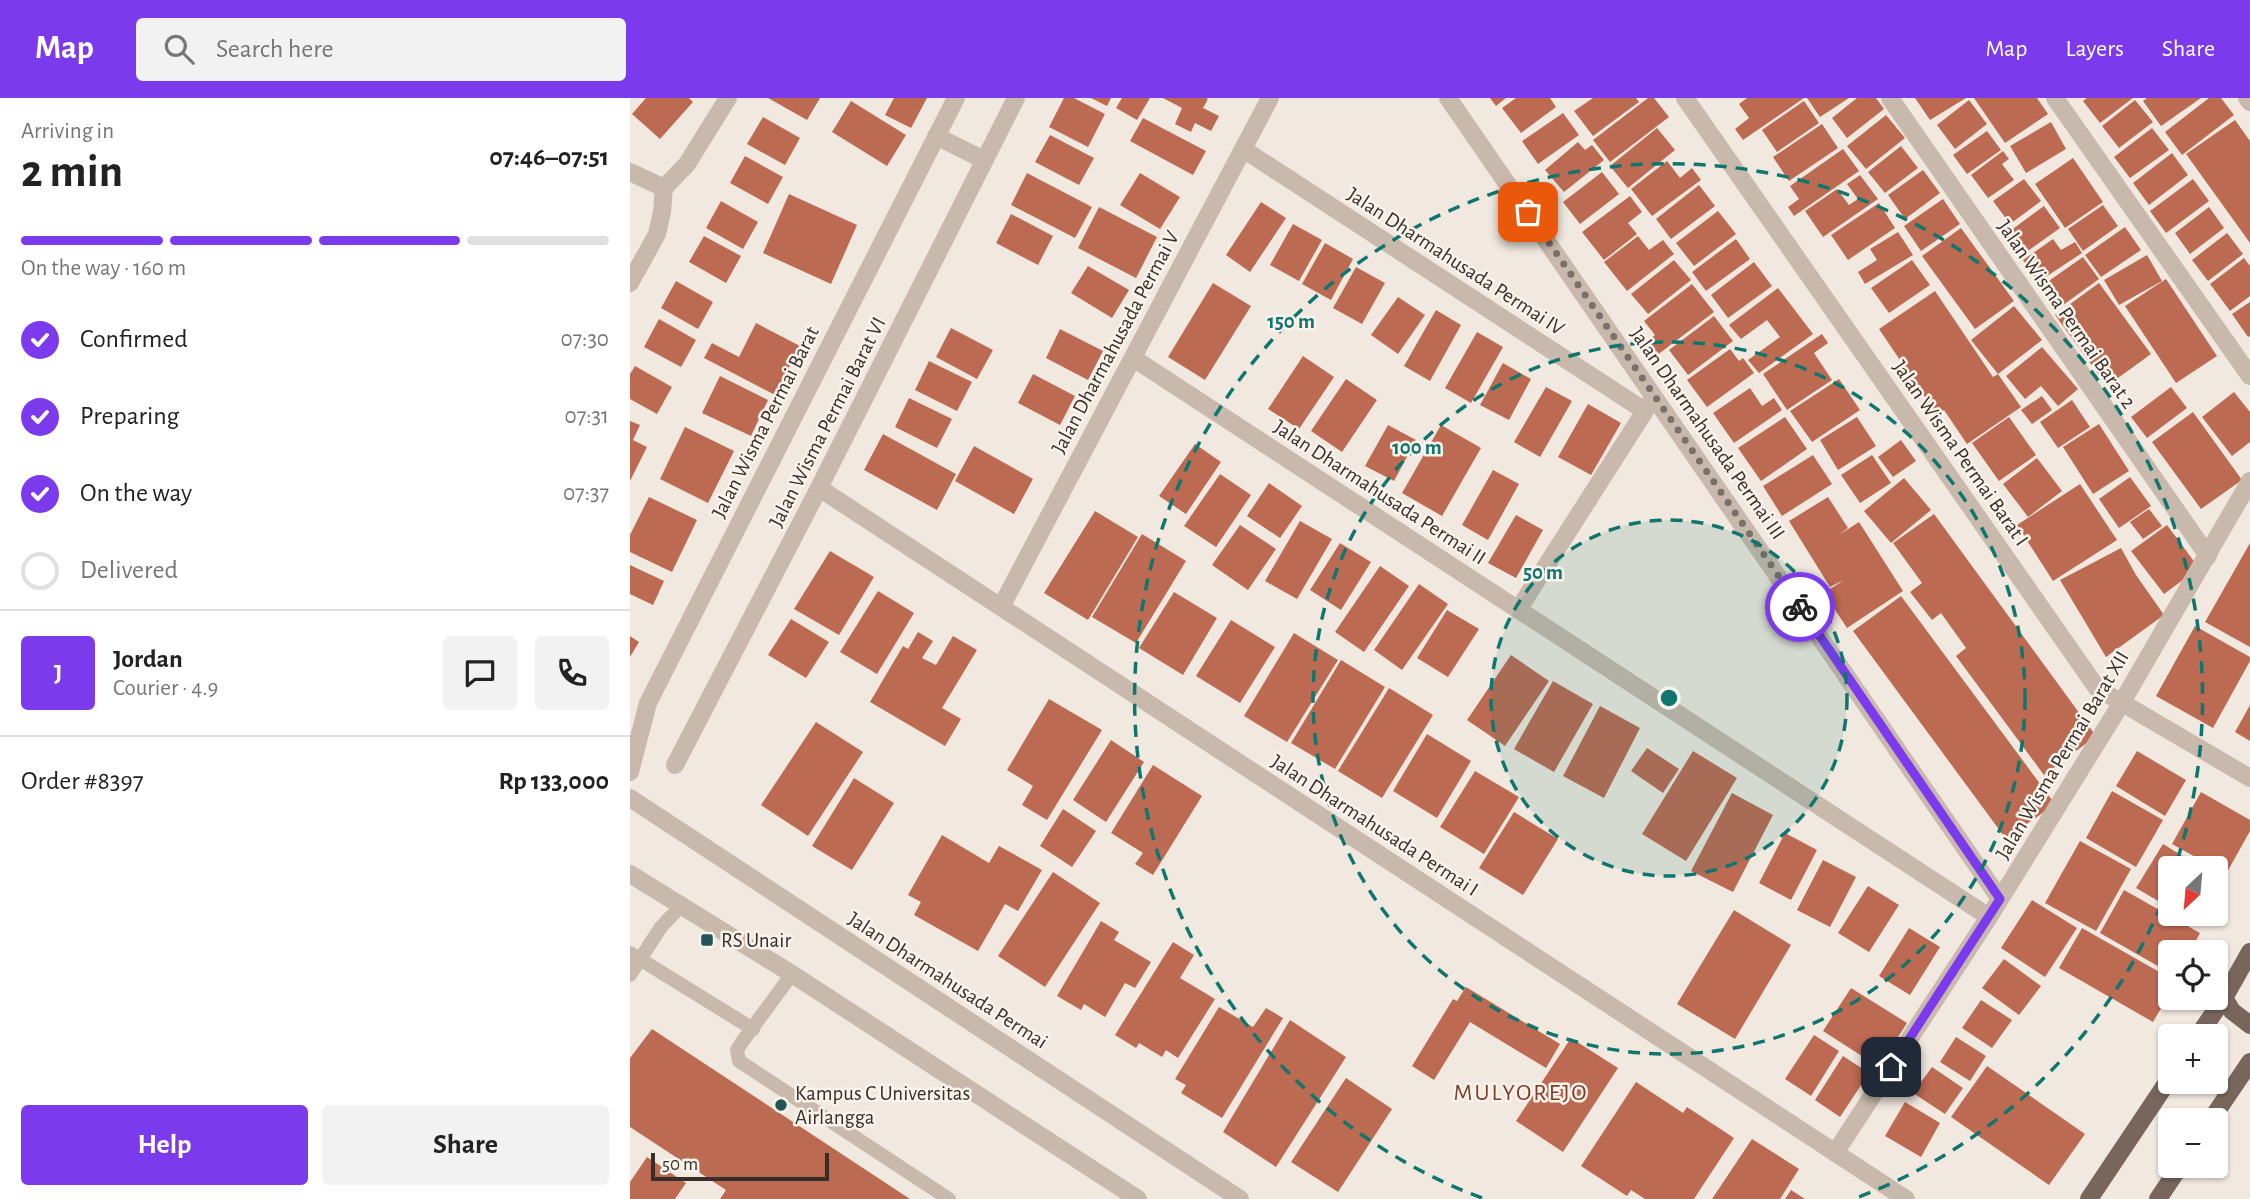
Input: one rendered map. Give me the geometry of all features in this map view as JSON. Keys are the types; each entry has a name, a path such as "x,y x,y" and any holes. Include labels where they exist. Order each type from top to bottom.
{"main road":[{"path":"2228,991 2250,952"},
{"path":"2228,1004 2250,1025"},
{"path":"2219,1108 2250,1062"},
{"path":"2089,1199 2159,1094"},
{"path":"2158,1199 2172,1178"}],"street":[{"path":"630,283 657,234 664,188 687,164 728,98"},
{"name":"Jalan Wisma Permai Barat","path":"630,772 648,704 957,98"},
{"name":"Jalan Wisma Permai Barat VI","path":"676,765 1016,98"},
{"name":"Jalan Dharmahusada Permai V","path":"1001,607 1270,98"},
{"name":"Jalan Dharmahusada Permai III","path":"1448,98 1650,403 2000,899"},
{"name":"Jalan Wisma Permai Barat I","path":"1685,98 2097,688 2250,778"},
{"name":"Jalan Wisma Permai Barat 2","path":"1890,98 2208,556"},
{"path":"2055,98 2250,376"},
{"path":"2247,98 2250,102"},
{"path":"936,136 984,160"},
{"name":"Jalan Dharmahusada Permai IV","path":"1243,149 1650,403"},
{"path":"630,172 664,188"},
{"name":"Jalan Dharmahusada Permai II","path":"1133,358 1989,917"},
{"path":"1518,610 1650,403"},
{"name":"Jalan Wisma Permai Barat XII","path":"1835,1153 1989,917 2121,704 2250,481"},
{"name":"Jalan Dharmahusada Permai I","path":"819,488 1906,1199"},
{"name":"Jalan Dharmahusada Permai","path":"630,798 1240,1199"},
{"path":"630,874 792,974 1139,1199"}],"lane":[{"path":"630,975 636,956 680,907"},
{"path":"636,956 753,1028"},
{"path":"792,974 737,1050 739,1061 949,1199"}],"building":[{"path":"646,98 689,98 693,102 660,139 632,114"},
{"path":"768,98 820,98 807,120"},
{"path":"894,98 927,98 911,128 885,115"},
{"path":"1064,98 1074,98 1105,114 1088,147 1049,127"},
{"path":"1091,98 1111,98 1107,106"},
{"path":"1122,98 1150,98 1137,120 1116,108"},
{"path":"1163,98 1206,98 1208,99 1203,108 1219,116 1211,131 1195,123 1191,132 1175,124 1182,108"},
{"path":"1490,98 1506,98 1496,106"},
{"path":"1516,98 1550,98 1556,107 1521,133 1502,108"},
{"path":"1593,98 1636,98 1639,102 1593,136 1574,111"},
{"path":"1648,98 1654,98 1669,117 1610,162 1593,140"},
{"path":"1747,98 1804,98 1743,140 1735,129 1749,118 1739,104"},
{"path":"1807,98 1849,98 1820,117"},
{"path":"1857,98 1876,98 1884,109 1847,138 1832,118"},
{"path":"1915,98 1966,98 1930,120"},
{"path":"1974,98 2037,98 2048,114 2005,143"},
{"path":"2087,98 2133,98 2100,123 2083,101"},
{"path":"2147,98 2201,98 2161,126 2143,101"},
{"path":"2209,98 2221,98 2234,115 2182,155 2165,132"},
{"path":"1969,100 1987,124 1955,149 1937,125"},
{"path":"2135,100 2153,122 2119,148 2102,126"},
{"path":"851,101 906,135 887,166 832,132"},
{"path":"1804,101 1819,123 1777,152 1762,130"},
{"path":"1563,113 1579,135 1538,164 1522,141"},
{"path":"1886,115 1905,138 1866,169 1847,146"},
{"path":"763,117 800,138 785,165 747,144"},
{"path":"1143,118 1206,151 1193,175 1130,141"},
{"path":"2235,120 2250,141 2250,243 2186,154"},
{"path":"2051,122 2066,149 2026,173 2010,146"},
{"path":"1822,124 1838,148 1789,181 1773,157"},
{"path":"1657,128 1675,150 1628,188 1610,166"},
{"path":"2152,128 2169,150 2130,178 2114,157"},
{"path":"1987,131 2001,150 1967,174 1953,155"},
{"path":"1050,135 1094,158 1079,185 1035,162"},
{"path":"1578,142 1585,150 1592,145 1604,160 1564,192 1545,170"},
{"path":"1901,146 1918,168 1885,193 1868,172"},
{"path":"1843,149 1859,171 1794,216 1788,207 1799,199 1790,186"},
{"path":"2003,151 2009,159 2002,164 2014,180 1988,198 1971,175"},
{"path":"2172,153 2188,175 2149,205 2133,183"},
{"path":"745,156 783,177 768,204 730,183"},
{"path":"2073,158 2103,202 2065,228 2035,184"},
{"path":"1667,161 1680,178 1692,168 1701,180 1652,216 1631,189"},
{"path":"1923,170 1940,193 1905,219 1888,195"},
{"path":"1602,172 1619,194 1580,224 1563,202"},
{"path":"1027,173 1092,207 1075,238 1011,205"},
{"path":"1140,173 1180,197 1160,229 1120,205"},
{"path":"1860,175 1878,199 1823,237 1805,211 1837,189 1849,205 1858,199 1847,184"},
{"path":"2024,179 2041,201 2010,224 1993,201"},
{"path":"2193,179 2209,201 2166,233 2150,211"},
{"path":"1699,185 1715,206 1671,239 1656,219"},
{"path":"789,194 857,225 831,284 763,253"},
{"path":"1630,196 1642,212 1628,223 1637,234 1604,260 1582,232"},
{"path":"1943,199 1960,224 1921,251 1904,226"},
{"path":"721,201 758,222 743,249 706,228"},
{"path":"1261,202 1286,218 1250,272 1226,255"},
{"path":"1879,203 1895,228 1848,260 1831,235"},
{"path":"2103,205 2118,226 2083,251 2068,229"},
{"path":"2044,206 2060,228 2022,255 2006,234"},
{"path":"1099,207 1157,237 1136,278 1078,248"},
{"path":"2209,207 2224,228 2190,254 2175,233"},
{"path":"1718,211 1736,234 1694,266 1676,243"},
{"path":"1011,214 1053,236 1038,265 996,243"},
{"path":"1293,224 1322,240 1299,281 1270,265"},
{"path":"2125,227 2141,250 2101,277 2085,255"},
{"path":"1961,228 2014,301 1975,329 1922,256"},
{"path":"1898,232 1913,255 1865,284 1858,272 1877,260 1870,249"},
{"path":"2227,233 2243,254 2208,281 2192,260"},
{"path":"704,236 741,256 726,283 689,262"},
{"path":"1638,236 1649,250 1663,240 1674,254 1627,291 1604,262"},
{"path":"1736,239 1750,259 1706,291 1692,272"},
{"path":"2053,239 2061,250 2075,242 2082,253 2038,282 2023,260"},
{"path":"1325,243 1353,259 1331,300 1302,284"},
{"path":"2147,255 2162,281 2119,305 2104,280"},
{"path":"2083,257 2099,279 2059,308 2043,285"},
{"path":"2244,258 2250,266 2250,296 2230,311 2210,284"},
{"path":"1674,260 1691,280 1648,314 1631,294"},
{"path":"1912,260 1930,285 1889,313 1871,288"},
{"path":"1754,262 1772,286 1728,318 1711,295"},
{"path":"1088,266 1129,290 1112,318 1071,293"},
{"path":"1356,267 1385,283 1362,324 1333,308"},
{"path":"2166,279 2217,356 2176,383 2125,306"},
{"path":"676,281 713,302 698,329 661,308"},
{"path":"1213,283 1251,306 1205,380 1168,357"},
{"path":"2099,283 2151,354 2107,386 2055,315"},
{"path":"1692,284 1714,312 1652,359 1641,346 1655,335 1644,321"},
{"path":"1778,288 1813,334 1759,373 1748,360 1780,337 1767,320 1741,339 1729,325"},
{"path":"1935,291 1993,377 1998,374 2021,407 1967,444 1944,410 1937,415 1879,329"},
{"path":"1398,297 1425,315 1398,354 1371,335"},
{"path":"2250,302 2250,336 2248,337 2232,314"},
{"path":"2014,306 2042,340 1998,374 1971,340"},
{"path":"1436,310 1461,325 1430,381 1404,366"},
{"path":"1714,316 1733,341 1688,375 1669,350"},
{"path":"659,319 696,340 681,367 644,347"},
{"path":"756,323 800,346 775,395 704,358 712,343 739,357"},
{"path":"951,328 993,350 977,379 936,357"},
{"path":"1060,329 1103,351 1088,380 1046,358"},
{"path":"1477,332 1503,347 1471,403 1445,388"},
{"path":"1822,334 1828,343 1814,353 1832,380 1787,410 1763,374"},
{"path":"2042,347 2078,389 2058,406 2041,386 2025,399 2006,376"},
{"path":"1730,349 1739,361 1743,358 1754,373 1707,407 1687,380"},
{"path":"1303,356 1334,377 1299,429 1268,409"},
{"path":"929,361 972,382 957,411 915,390"},
{"path":"1503,363 1531,379 1509,420 1480,405"},
{"path":"635,366 672,387 657,414 630,399 630,374"},
{"path":"1033,374 1075,396 1060,425 1018,403"},
{"path":"720,376 768,400 751,436 702,413"},
{"path":"1346,379 1377,400 1342,452 1311,431"},
{"path":"1839,379 1860,410 1812,442 1790,411"},
{"path":"1546,387 1572,401 1540,457 1514,442"},
{"path":"2171,387 2187,408 2147,438 2131,417"},
{"path":"1750,388 1762,406 1774,398 1782,410 1734,443 1713,413"},
{"path":"2234,392 2250,412 2250,442 2232,456 2202,417"},
{"path":"2042,396 2052,410 2032,424 2021,410"},
{"path":"909,398 952,419 937,448 895,427"},
{"path":"2072,400 2090,427 2058,448 2040,422"},
{"path":"1588,404 1621,423 1591,475 1558,457"},
{"path":"2193,412 2242,480 2201,509 2152,442"},
{"path":"1785,417 1807,449 1761,481 1738,448"},
{"path":"1857,417 1876,446 1838,470 1820,440"},
{"path":"2009,417 2036,455 1999,481 1972,443"},
{"path":"630,421 640,425 633,440 647,447 630,481"},
{"path":"2099,424 2129,471 2093,494 2063,447"},
{"path":"1388,425 1416,440 1394,481 1365,466"},
{"path":"1441,425 1481,448 1442,516 1402,493"},
{"path":"685,427 734,451 708,503 660,479"},
{"path":"883,434 956,474 937,510 864,470"},
{"path":"1901,440 1916,461 1893,477 1878,457"},
{"path":"1195,444 1221,462 1186,514 1159,496"},
{"path":"974,446 1033,479 1014,514 955,481"},
{"path":"1813,455 1832,484 1782,516 1763,486"},
{"path":"1872,455 1891,483 1860,503 1841,475"},
{"path":"2037,458 2062,491 2028,517 2003,484"},
{"path":"1493,470 1519,484 1488,540 1462,525"},
{"path":"1220,474 1251,495 1216,547 1184,526"},
{"path":"2130,477 2151,506 2119,528 2099,499"},
{"path":"1904,478 1931,510 1891,543 1864,511"},
{"path":"1269,483 1302,506 1280,538 1247,516"},
{"path":"2080,484 2117,540 2053,581 2017,525"},
{"path":"649,497 697,520 672,572 630,552 630,535"},
{"path":"1828,497 1848,528 1839,535 1859,522 1903,591 1847,628 1824,593 1844,580 1830,587 1789,521"},
{"path":"2149,509 2162,526 2143,539 2130,522"},
{"path":"1095,511 1138,537 1088,620 1044,593"},
{"path":"1934,514 2096,736 2044,775 1956,656 1966,648 1941,613 1932,620 1910,592 1922,583 1893,543"},
{"path":"1516,515 1543,530 1516,578 1488,563"},
{"path":"1300,521 1332,539 1297,599 1265,581"},
{"path":"1240,525 1276,549 1248,590 1212,565"},
{"path":"2167,525 2199,568 2164,594 2131,551"},
{"path":"1142,534 1186,561 1136,643 1092,617"},
{"path":"1340,543 1371,562 1341,610 1310,590"},
{"path":"2250,543 2250,647 2205,622"},
{"path":"2121,548 2164,615 2106,657 2060,580"},
{"path":"830,551 874,577 839,635 794,609"},
{"path":"630,565 664,581 653,605 630,594"},
{"path":"1380,566 1409,586 1364,652 1335,632"},
{"path":"1419,584 1448,604 1402,670 1374,650"},
{"path":"878,591 914,613 877,674 840,652"},
{"path":"1174,592 1217,618 1183,675 1139,648"},
{"path":"1901,596 2055,804 2006,839 1853,631"},
{"path":"1447,610 1479,629 1448,677 1417,658"},
{"path":"791,619 829,642 806,678 768,655"},
{"path":"1231,620 1275,647 1240,703 1196,676"},
{"path":"2195,626 2250,657 2213,728 2156,696"},
{"path":"918,632 933,641 922,658 936,665 953,636 977,650 942,708 961,719 945,746 870,702 903,646 908,649"},
{"path":"1294,633 1338,660 1287,742 1244,716"},
{"path":"630,636 639,642 630,657"},
{"path":"1511,655 1549,681 1505,746 1467,720"},
{"path":"1341,660 1385,687 1335,769 1291,743"},
{"path":"1553,681 1593,704 1554,772 1514,749"},
{"path":"1389,688 1433,715 1382,798 1338,771"},
{"path":"1049,699 1102,730 1047,820 1022,805 1033,786 1007,770"},
{"path":"2250,705 2250,741 2235,732"},
{"path":"1600,706 1640,728 1604,798 1563,776"},
{"path":"816,722 863,752 808,836 761,805"},
{"path":"1427,734 1471,761 1437,818 1393,791"},
{"path":"1111,740 1144,762 1106,822 1073,800"},
{"path":"1647,748 1679,769 1663,793 1631,771"},
{"path":"1693,751 1737,778 1686,861 1642,834"},
{"path":"2137,751 2186,780 2165,816 2116,786"},
{"path":"1153,765 1202,796 1153,875 1135,864 1143,853 1111,833"},
{"path":"1475,771 1519,797 1484,854 1440,827"},
{"path":"854,778 894,803 852,870 812,846"},
{"path":"2112,791 2163,820 2136,867 2086,838"},
{"path":"2201,792 2250,820 2250,831 2228,870 2228,856 2194,856 2172,844"},
{"path":"1732,793 1773,815 1733,892 1691,871"},
{"path":"1063,809 1096,831 1072,867 1040,846"},
{"path":"1514,812 1558,839 1523,895 1479,868"},
{"path":"1785,833 1817,850 1791,900 1759,883"},
{"path":"942,835 989,863 999,846 1042,870 1018,911 1005,904 978,951 914,915 921,902 908,895"},
{"path":"2080,841 2131,869 2096,931 2045,903"},
{"path":"2163,844 2182,856 2158,856 2158,901 2136,888"},
{"path":"1823,860 1856,877 1830,927 1797,910"},
{"path":"1053,872 1100,903 1045,987 998,956"},
{"path":"1868,886 1899,905 1869,952 1838,933"},
{"path":"2124,890 2158,909 2158,926 2188,926 2200,933 2196,940 2158,940 2158,966 2100,933"},
{"path":"2032,900 2077,928 2045,977 2001,948"},
{"path":"1734,910 1791,945 1735,1039 1677,1004"},
{"path":"1101,921 1119,932 1114,940 1151,962 1135,988 1125,983 1105,1017 1084,1004 1081,1010 1057,996"},
{"path":"1909,928 1940,947 1910,995 1879,976"},
{"path":"2082,928 2158,971 2160,1010 2153,1022 2059,968"},
{"path":"1173,942 1194,955 1180,978 1215,999 1178,1058 1166,1050 1162,1057 1139,1043 1136,1048 1115,1035"},
{"path":"2004,959 2041,986 2019,1015 1982,988"},
{"path":"1466,987 1560,1044 1546,1068 1470,1022 1434,1080 1412,1066 1453,999 1457,1001"},
{"path":"1851,988 1907,1023 1879,1067 1823,1031"},
{"path":"1981,1000 2012,1020 1992,1048 1962,1028"},
{"path":"1219,1007 1253,1027 1266,1008 1283,1018 1222,1118 1181,1093 1186,1085 1175,1079"},
{"path":"1290,1020 1346,1057 1276,1167 1223,1132"},
{"path":"652,1029 910,1199 720,1199 726,1190 630,1127 630,1058"},
{"path":"1814,1035 1839,1051 1811,1096 1785,1079"},
{"path":"1956,1037 1986,1056 1970,1081 1940,1062"},
{"path":"1571,1038 1618,1068 1563,1152 1516,1121"},
{"path":"1843,1056 1869,1073 1840,1117 1815,1100"},
{"path":"1987,1066 2085,1134 2049,1185 1951,1117"},
{"path":"1932,1067 1963,1088 1945,1114 1913,1093"},
{"path":"1346,1078 1392,1109 1338,1192 1291,1162"},
{"path":"1636,1082 1683,1113 1687,1107 1734,1138 1694,1199 1645,1199 1631,1190 1627,1196 1581,1166"},
{"path":"1905,1102 1940,1123 1921,1157 1885,1136"},
{"path":"1752,1139 1799,1169 1780,1199 1712,1199"},
{"path":"647,1157 686,1183 675,1199 630,1199 630,1182"},
{"path":"1791,1190 1805,1199 1785,1199"}],"way so far":[{"path":"1528,212 1800,607"}],"place":[{"name":"RS Unair","path":"707,940"},
{"name":"Kampus C Universitas Airlangga","path":"781,1105"}],"district":[{"name":"MULYOREJO","path":"1521,1092"}],"route":[{"path":"1800,607 2000,899 1891,1067"}]}
